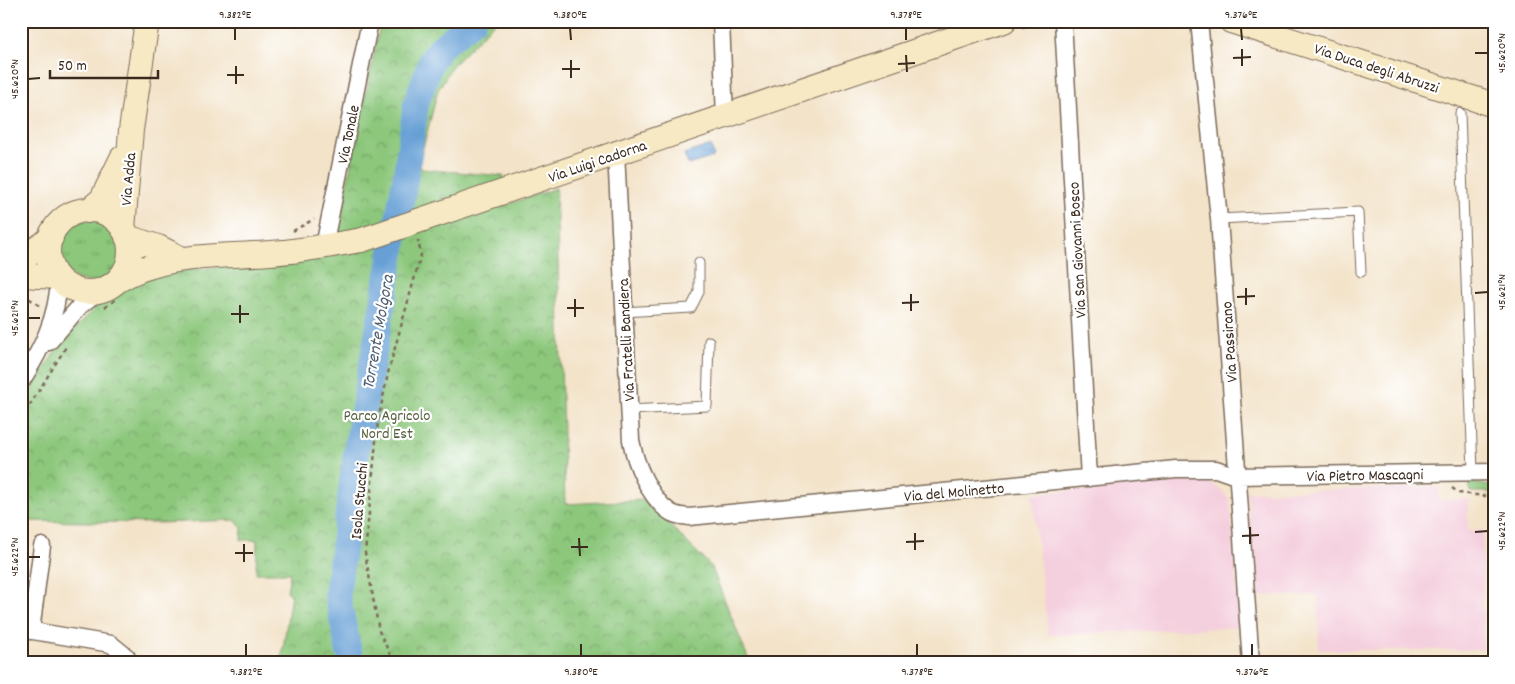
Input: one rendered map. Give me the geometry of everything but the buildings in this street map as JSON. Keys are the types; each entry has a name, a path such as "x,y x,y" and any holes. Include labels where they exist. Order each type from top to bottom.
{"street":[{"name":"Via Adda","path":"125,233 131,130 147,21"},
{"name":"Via Tonale","path":"324,246 370,21"},
{"path":"721,21 725,118"},
{"name":"Via Luigi Cadorna","path":"108,286 145,268 182,259 272,253 362,240 384,234 1004,21"},
{"name":"Via San Giovanni Bosco","path":"1063,21 1089,478"},
{"name":"Via Passirano","path":"1199,21 1219,219 1236,476 1251,663"},
{"name":"Via Duca degli Abruzzi","path":"1231,21 1494,105"},
{"name":"Via Adda","path":"88,211 106,193 117,171 131,130"},
{"name":"Via Fratelli Bandiera","path":"616,153 623,312 629,410 634,455 643,476 661,504 672,514"},
{"path":"108,286 86,292 75,290 58,278 49,260 51,238 57,226 66,217 88,211 107,214 125,233 182,259"},
{"path":"21,382 40,353 80,306 108,286 128,263 130,250 125,233"},
{"path":"21,260 51,238"},
{"path":"21,275 58,278"},
{"path":"40,353 53,318 58,278"},
{"name":"Via del Molinetto","path":"672,514 689,517 1176,469 1216,469 1236,476"},
{"name":"Via Pietro Mascagni","path":"1236,476 1494,472"},
{"path":"42,546 26,630 111,644 127,658 128,663"}],"lane":[{"path":"1460,113 1473,472"},
{"path":"1219,219 1358,212 1362,272"},
{"path":"623,312 691,308 699,292 699,263"},
{"path":"629,410 707,406 708,340"}],"path":[{"path":"287,235 316,218 330,217"},
{"name":"Isola Stucchi","path":"394,663 379,631 365,553 378,421 389,369 421,255 411,225"},
{"path":"21,298 34,301 44,310"},
{"path":"21,419 66,346"}],"shaded area":[{"path":"1192,479 1206,481 1218,487 1230,500 1240,627 1048,635 1032,494"},
{"path":"1439,487 1439,500 1468,499 1468,531 1483,530 1483,650 1319,650 1318,595 1257,596 1247,492"}],"green space":[{"name":"Parco Agricolo Nord Est","path":"381,21 496,21 453,65 438,90 420,160 421,169 504,176 500,207 556,188 565,504 644,500 711,566 750,663 281,663 291,594 287,592 290,573 256,573 257,540 241,540 242,528 235,520 158,523 21,521 21,407 54,353 94,308 121,289 159,273 337,255 341,212"},
{"path":"85,220 97,220 113,229 120,239 122,251 120,263 113,273 97,282 85,282 74,277 65,268 60,257 60,245 65,234 74,225"},
{"path":"1469,482 1494,487 1494,492 1471,492"}],"water":[{"path":"711,145 714,157 688,165 684,154"}],"waterway":[{"name":"Torrente Molgora","path":"353,663 337,595 357,447 406,175 416,104 431,61 441,47 473,21"}]}
